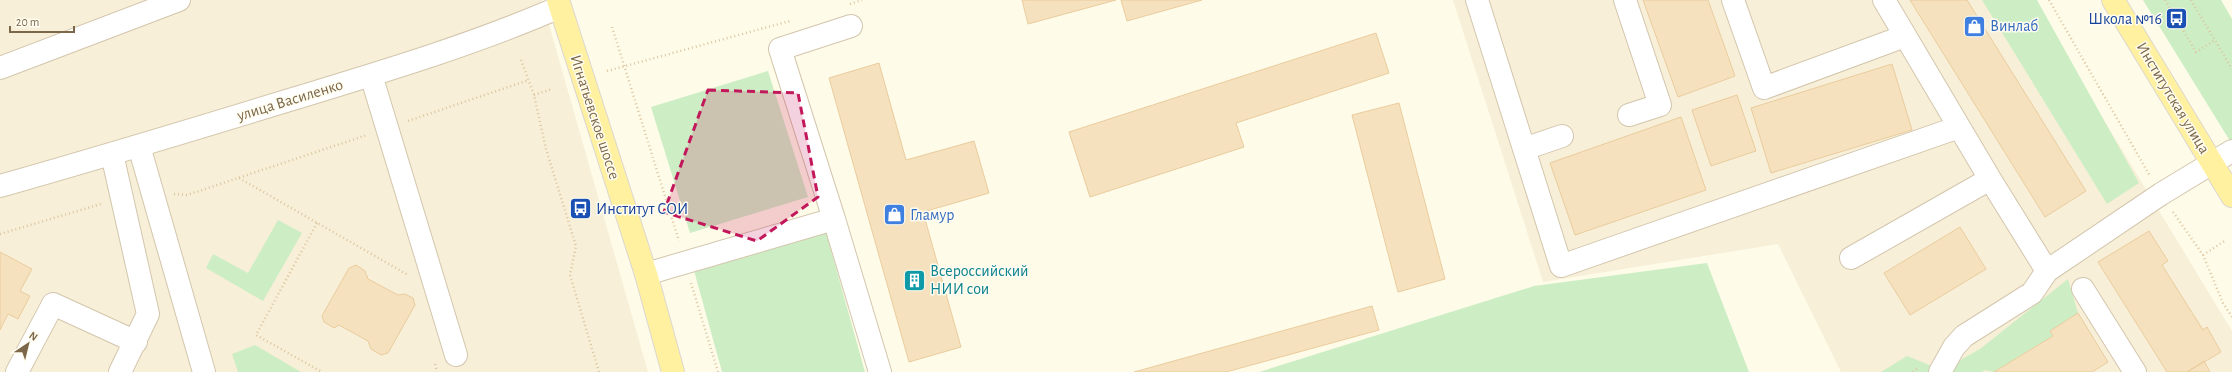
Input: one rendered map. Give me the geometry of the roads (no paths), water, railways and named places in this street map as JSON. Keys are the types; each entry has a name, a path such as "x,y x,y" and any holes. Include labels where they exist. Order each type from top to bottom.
{"main road":[{"name":"Институтская улица","path":"2113,0 2232,196"},
{"name":"Игнатьевское шоссе","path":"564,2 674,372"}],"street":[{"path":"0,68 179,0"},
{"path":"1476,0 1561,266 1959,127"},
{"path":"1625,0 1660,105 1630,115"},
{"path":"1733,0 1764,88 1905,36"},
{"path":"1884,0 1990,179 2047,271"},
{"name":"улица Василенко","path":"1,182 112,154 371,75 513,28 564,2"},
{"path":"851,26 780,49 834,219 880,372"},
{"path":"371,75 456,354"},
{"path":"1524,148 1562,136"},
{"path":"139,146 204,372"},
{"path":"1940,372 1954,347 1964,336 2032,293 2047,271 2161,194 2232,150"},
{"path":"112,154 148,314 136,342 120,372"},
{"path":"1850,258 1990,179"},
{"path":"646,274 834,219"},
{"path":"2083,289 2135,372"},
{"path":"17,372 53,304 136,342"}],"place":[{"name":"Школа №16","path":"2177,19"},
{"name":"Винлаб","path":"1974,26"},
{"name":"Институт СОИ","path":"580,209"},
{"name":"Гламур","path":"895,215"},
{"name":"Всероссийский НИИ сои","path":"914,280"}]}
